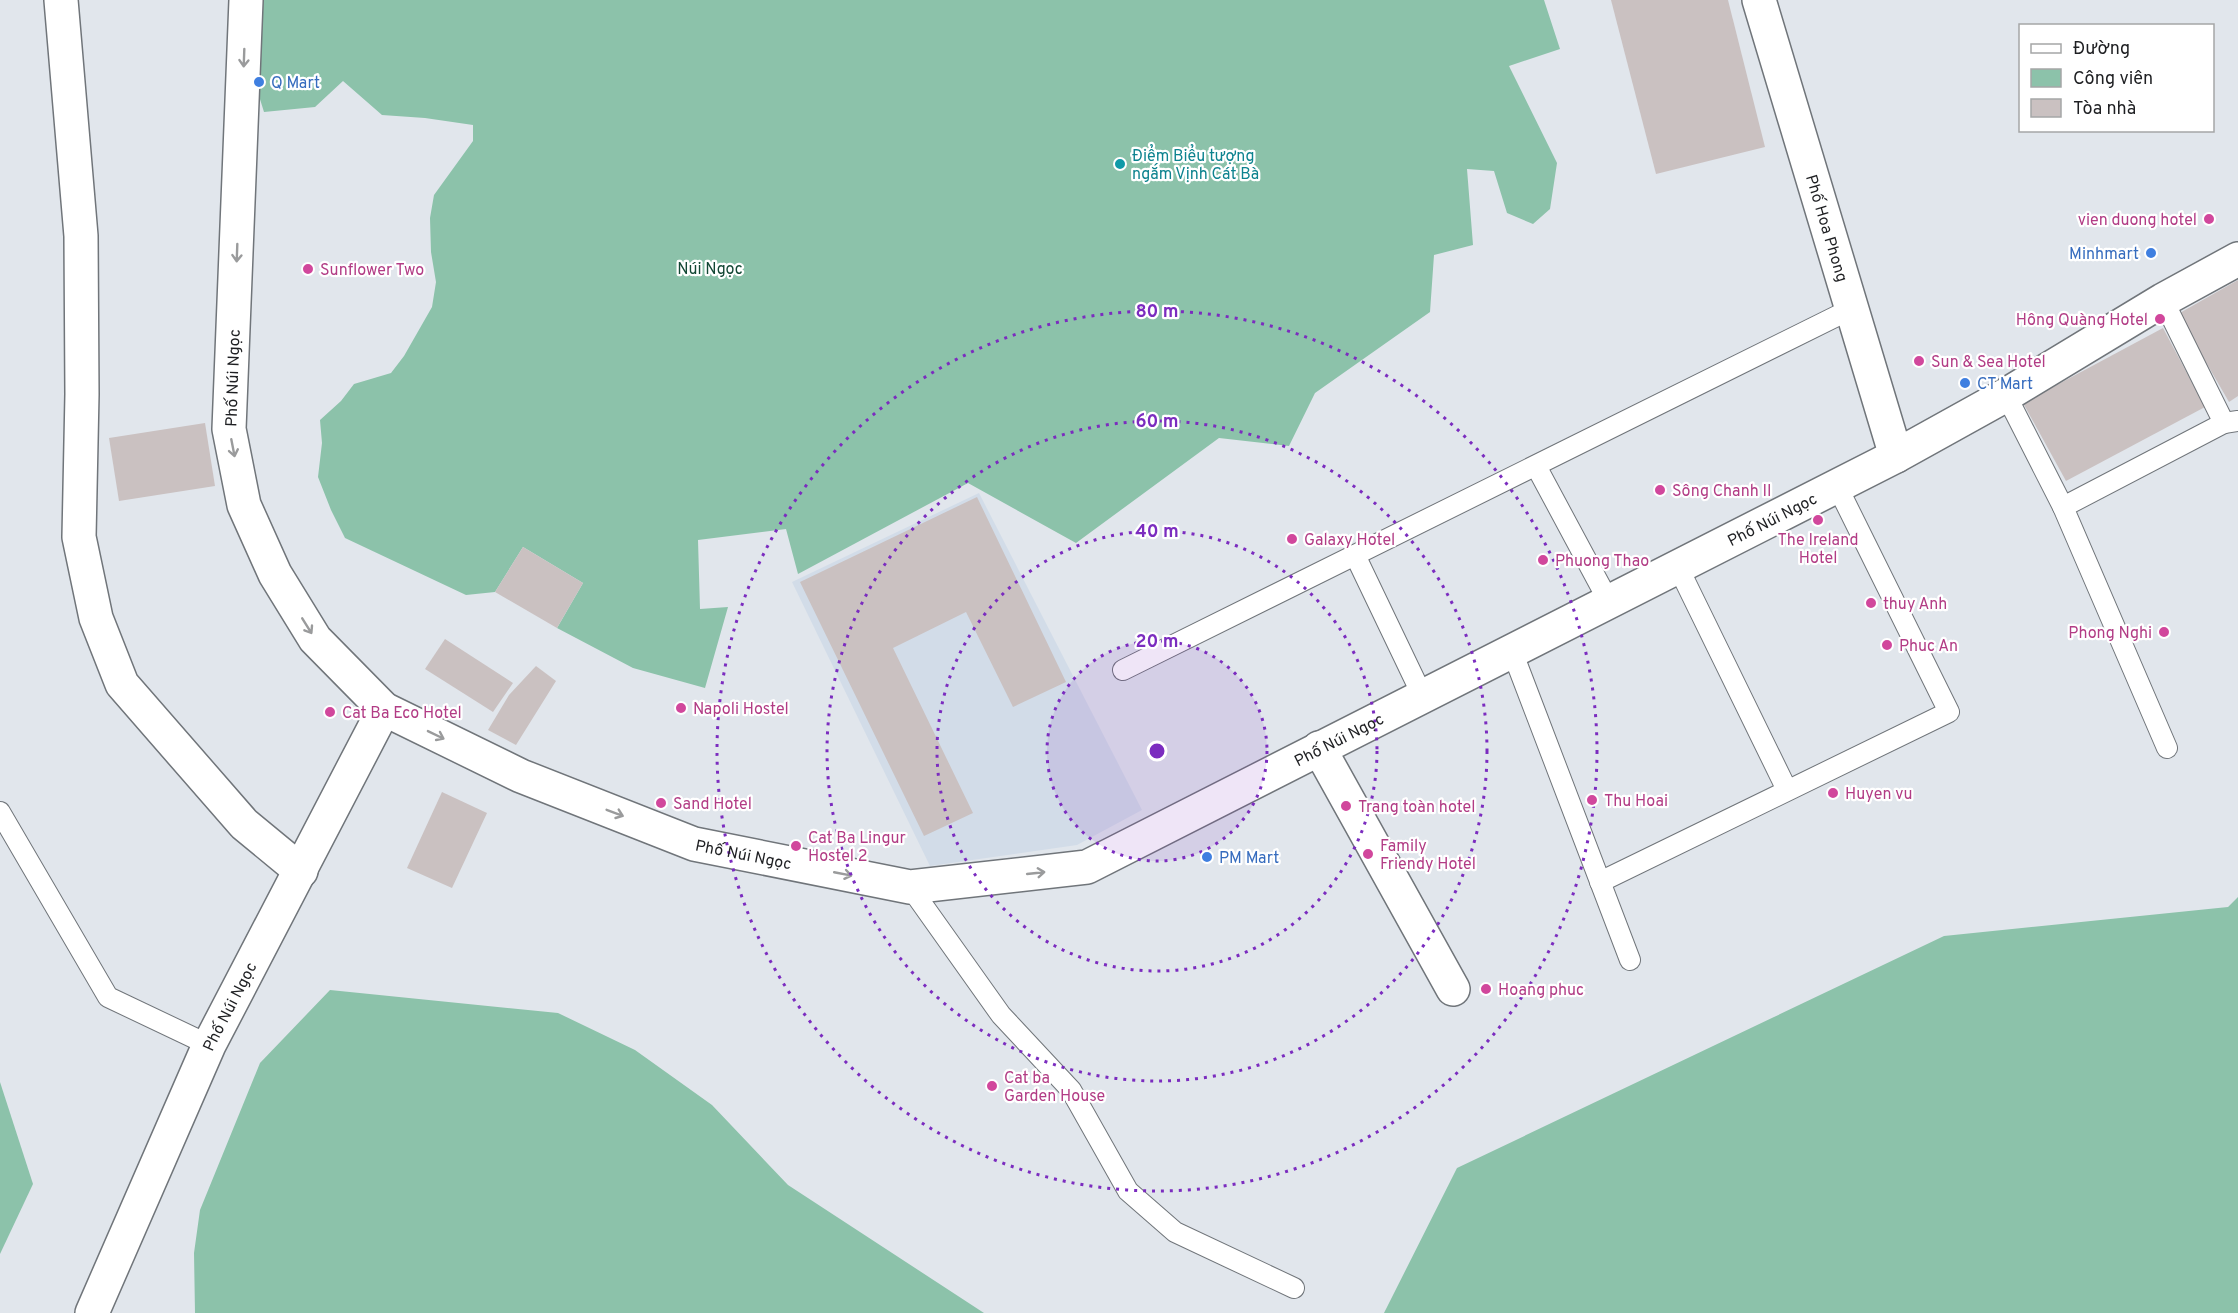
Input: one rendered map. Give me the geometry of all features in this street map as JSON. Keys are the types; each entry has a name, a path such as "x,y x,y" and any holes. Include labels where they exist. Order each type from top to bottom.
{"street":[{"path":"61,0 81,236 82,394 79,537 96,618 122,684 244,824 301,871"},
{"name":"Phố Núi Ngọc","path":"246,0 229,429 244,504 275,574 315,639 384,709 521,776 694,844 910,887 1087,867 1896,456 2006,395 2163,300 2238,259"},
{"name":"Phố Hoa Phong","path":"1759,0 1896,456"},
{"name":"Phố Núi Ngọc","path":"92,1313 209,1045 384,709"},
{"path":"1319,748 1453,989"}],"lane":[{"path":"2063,507 2231,422 2163,300"},
{"path":"1123,670 1851,309"},
{"path":"2006,395 2063,507 2167,748"},
{"path":"1536,466 1609,602"},
{"path":"1600,882 1949,712 1837,486"},
{"path":"1355,555 1423,697"},
{"path":"1678,567 1787,790"},
{"path":"1512,651 1630,960"},
{"path":"0,812 108,997 209,1045"},
{"path":"910,887 1001,1015 1071,1090 1128,1191 1175,1232 1294,1288"}],"shaded area":[{"path":"979,493 1142,810 1077,845 930,866 792,582"}],"green space":[{"name":"Núi Ngọc","path":"258,0 1544,0 1560,49 1509,66 1557,163 1550,209 1533,224 1507,213 1494,171 1467,169 1473,245 1434,255 1430,312 1315,393 1289,446 1219,438 1076,543 968,483 798,574 786,529 698,540 700,609 728,607 705,688 633,668 557,628 583,583 523,547 495,592 466,595 345,538 318,477 322,443 320,420 341,401 354,384 391,373 404,356 432,307 436,282 431,252 430,218 434,195 473,141 473,125 382,115 343,81 315,107 264,112 254,80"},
{"path":"2238,897 2238,1313 1384,1313 1457,1168 1944,936 2228,907"},
{"path":"330,990 558,1013 635,1050 712,1105 788,1185 984,1313 195,1313 194,1253 200,1210 260,1063"},
{"path":"0,1082 33,1184 0,1254"}],"building":[{"path":"1611,0 1728,0 1765,147 1656,174"},
{"path":"2238,280 2238,396 2229,402 2178,314"},
{"path":"2163,328 2205,407 2066,481 2023,403"},
{"path":"205,423 215,486 119,501 109,438"},
{"path":"977,497 1066,682 1013,707 966,612 893,648 973,813 924,836 800,582"},
{"path":"523,547 583,583 557,628 495,592"},
{"path":"445,639 513,683 493,712 425,669"},
{"path":"536,666 556,681 516,745 488,730 509,695"},
{"path":"442,792 487,813 452,888 407,868"}],"place":[{"name":"Q Mart","path":"259,82"},
{"name":"Điểm Biểu tượng ngắm Vịnh Cát Bà","path":"1120,164"},
{"name":"vien duong hotel","path":"2209,219"},
{"name":"Minhmart","path":"2151,253"},
{"name":"Sunflower Two","path":"308,269"},
{"name":"Hông Quàng Hotel","path":"2160,319"},
{"name":"Sun & Sea Hotel","path":"1919,361"},
{"name":"CT Mart","path":"1965,383"},
{"name":"Sông Chanh II","path":"1660,490"},
{"name":"The Ireland Hotel","path":"1818,520"},
{"name":"Galaxy Hotel","path":"1292,539"},
{"name":"Phuong Thao","path":"1543,560"},
{"name":"thuy Anh","path":"1871,603"},
{"name":"Phong Nghi","path":"2164,632"},
{"name":"Phuc An","path":"1887,645"},
{"name":"Napoli Hostel","path":"681,708"},
{"name":"Cat Ba Eco Hotel","path":"330,712"},
{"name":"Huyen vu","path":"1833,793"},
{"name":"Thu Hoai","path":"1592,800"},
{"name":"Sand Hotel","path":"661,803"},
{"name":"Trang toàn hotel","path":"1346,806"},
{"name":"Cat Ba Lingur Hostel 2","path":"796,846"},
{"name":"Family Friendy Hotel","path":"1368,854"},
{"name":"PM Mart","path":"1207,857"},
{"name":"Hoang phuc","path":"1486,989"},
{"name":"Cat ba Garden House","path":"992,1086"}]}
